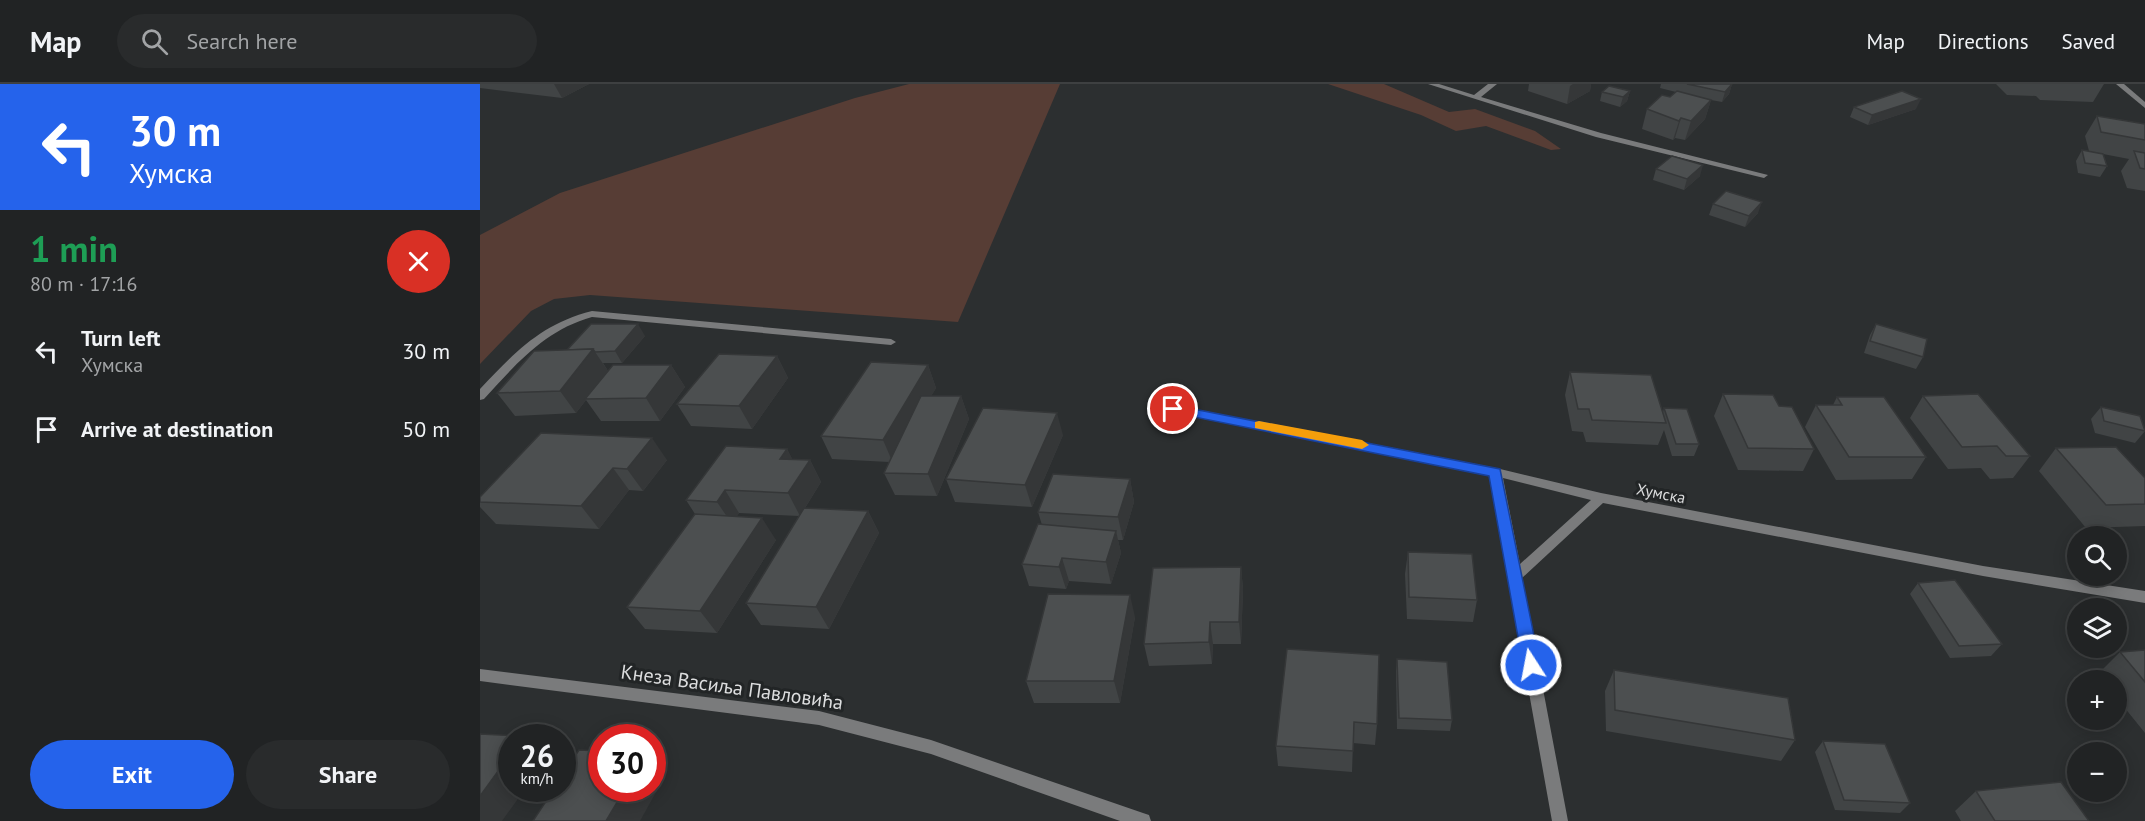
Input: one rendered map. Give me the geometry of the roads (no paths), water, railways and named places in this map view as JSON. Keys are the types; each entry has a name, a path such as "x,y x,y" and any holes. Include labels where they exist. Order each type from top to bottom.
{"street":[{"path":"1432,84 1599,135 1764,175"},
{"path":"1477,96 1493,84"},
{"path":"2120,84 2145,106"},
{"path":"480,396 527,346 554,326 572,318 592,314 891,342"},
{"name":"Хумска","path":"1173,409 1496,472 1601,498 1983,571 2145,597"},
{"path":"1496,472 1560,821"},
{"path":"1515,576 1601,498"},
{"name":"Кнеза Васиља Павловића","path":"480,675 819,718 931,747 1143,821"}]}
